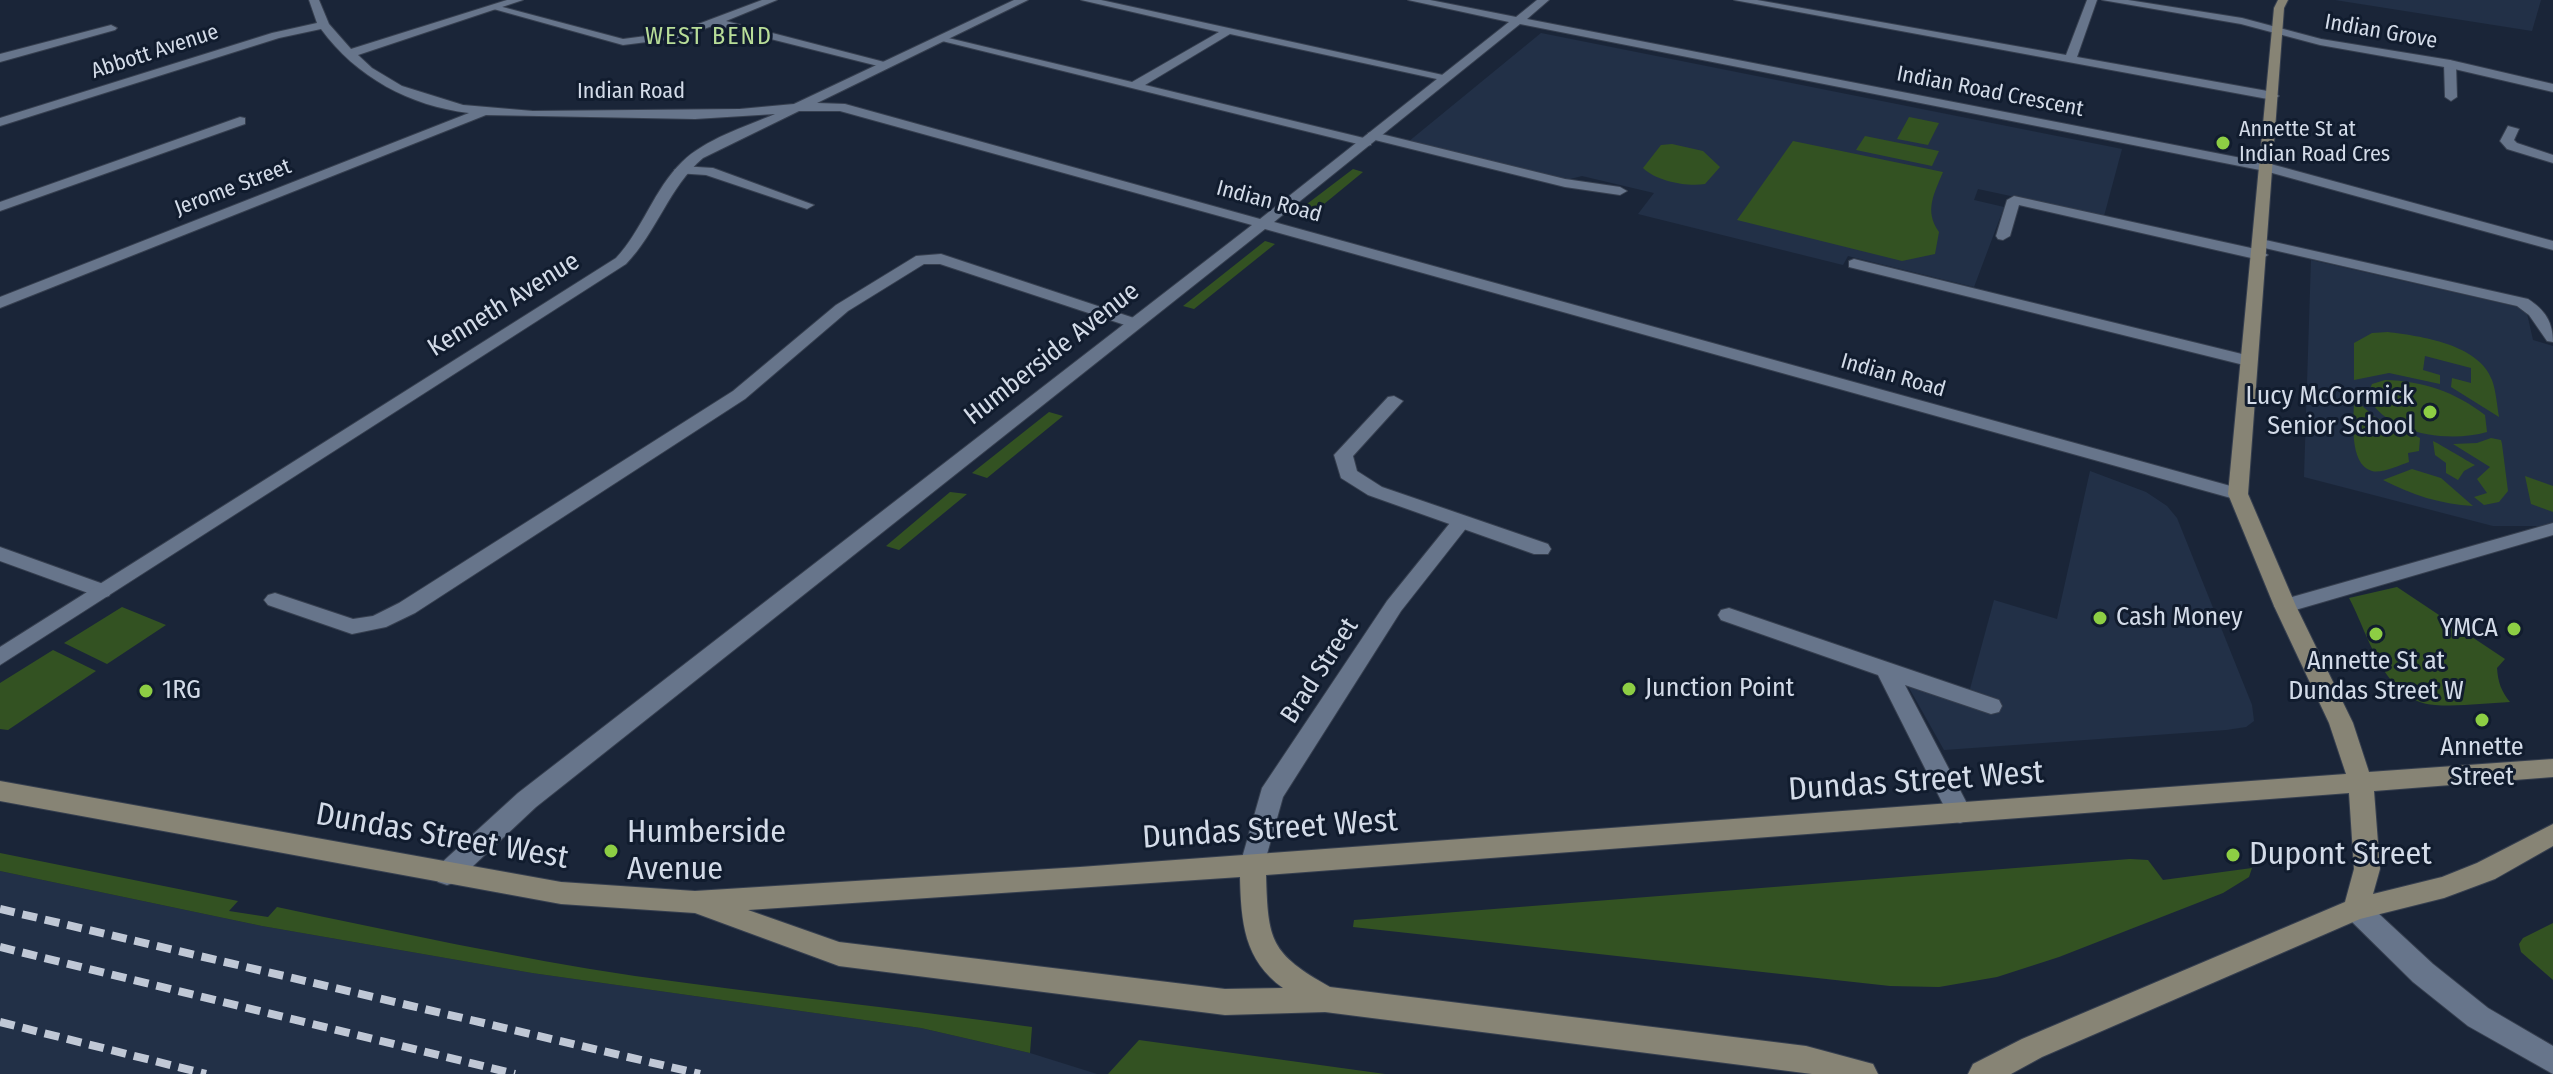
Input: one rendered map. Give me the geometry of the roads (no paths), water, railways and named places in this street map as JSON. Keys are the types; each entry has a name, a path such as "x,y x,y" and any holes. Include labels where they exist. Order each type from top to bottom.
{"main road":[{"path":"2283,0 2279,8 2238,494 2285,606 2341,723 2361,784 2367,869 2356,909"},
{"name":"Dundas Street West","path":"0,791 561,893 695,902 1253,865 2553,768"},
{"path":"1983,1074 2032,1048 2356,909 2444,887 2486,871 2553,834"},
{"path":"1253,865 1258,946 1287,978 1325,999"},
{"path":"695,902 839,954 1225,1002 1325,999 1806,1059 1863,1074"}],"street":[{"name":"Indian Road","path":"314,0 323,25 368,72 397,90 481,113 724,114 795,107 841,107 2238,494"},
{"path":"349,54 518,0"},
{"path":"495,8 623,42 679,35 772,0"},
{"name":"Kenneth Avenue","path":"0,657 621,261 641,239 681,170 722,142 1023,0"},
{"path":"1086,0 1446,77"},
{"name":"Indian Road Crescent","path":"1413,0 2267,167 2553,246"},
{"name":"Humberside Avenue","path":"447,874 527,800 1544,0"},
{"path":"1739,0 2273,96"},
{"path":"2070,59 2092,0"},
{"name":"Indian Grove","path":"2107,0 2242,21 2320,42 2450,64 2553,88"},
{"path":"716,22 886,64"},
{"name":"Abbott Avenue","path":"0,122 276,35 323,25"},
{"path":"0,58 111,28"},
{"path":"1134,86 1228,31"},
{"path":"940,39 1565,183 1620,191"},
{"path":"2450,64 2451,97"},
{"name":"Jerome Street","path":"0,303 481,113"},
{"path":"0,207 240,121"},
{"path":"2513,129 2507,141 2512,146 2553,159"},
{"path":"681,170 708,171 807,205"},
{"path":"2003,236 2014,200 2522,302 2539,312 2545,329 2553,337"},
{"path":"275,600 352,627 378,622 407,608 739,395 842,308 921,259 941,259 1134,323"},
{"path":"1854,264 2248,361"},
{"path":"1394,401 1343,455 1348,474 1375,491 1541,549"},
{"name":"Brad Street","path":"1253,865 1271,795 1394,606 1461,522"},
{"path":"2285,606 2550,529"},
{"path":"0,554 102,591"},
{"path":"1729,615 1991,706"},
{"path":"1886,669 1960,813"},
{"path":"2356,909 2423,973 2478,1017 2553,1061"}],"railway":[{"path":"0,909 700,1074"},
{"path":"0,947 515,1074"},
{"path":"0,1022 206,1074"}],"place":[{"name":"Annette St at Indian Road Cres","path":"2223,143"},
{"name":"Lucy McCormick Senior School","path":"2430,412"},
{"name":"Cash Money","path":"2100,618"},
{"name":"YMCA","path":"2514,629"},
{"name":"Annette St at Dundas Street W","path":"2376,634"},
{"name":"Junction Point","path":"1629,689"},
{"name":"1RG","path":"146,691"},
{"name":"Annette Street","path":"2482,720"},
{"name":"Humberside Avenue","path":"611,851"},
{"name":"Dupont Street","path":"2233,855"}],"district":[{"name":"WEST BEND","path":"709,37"}]}
